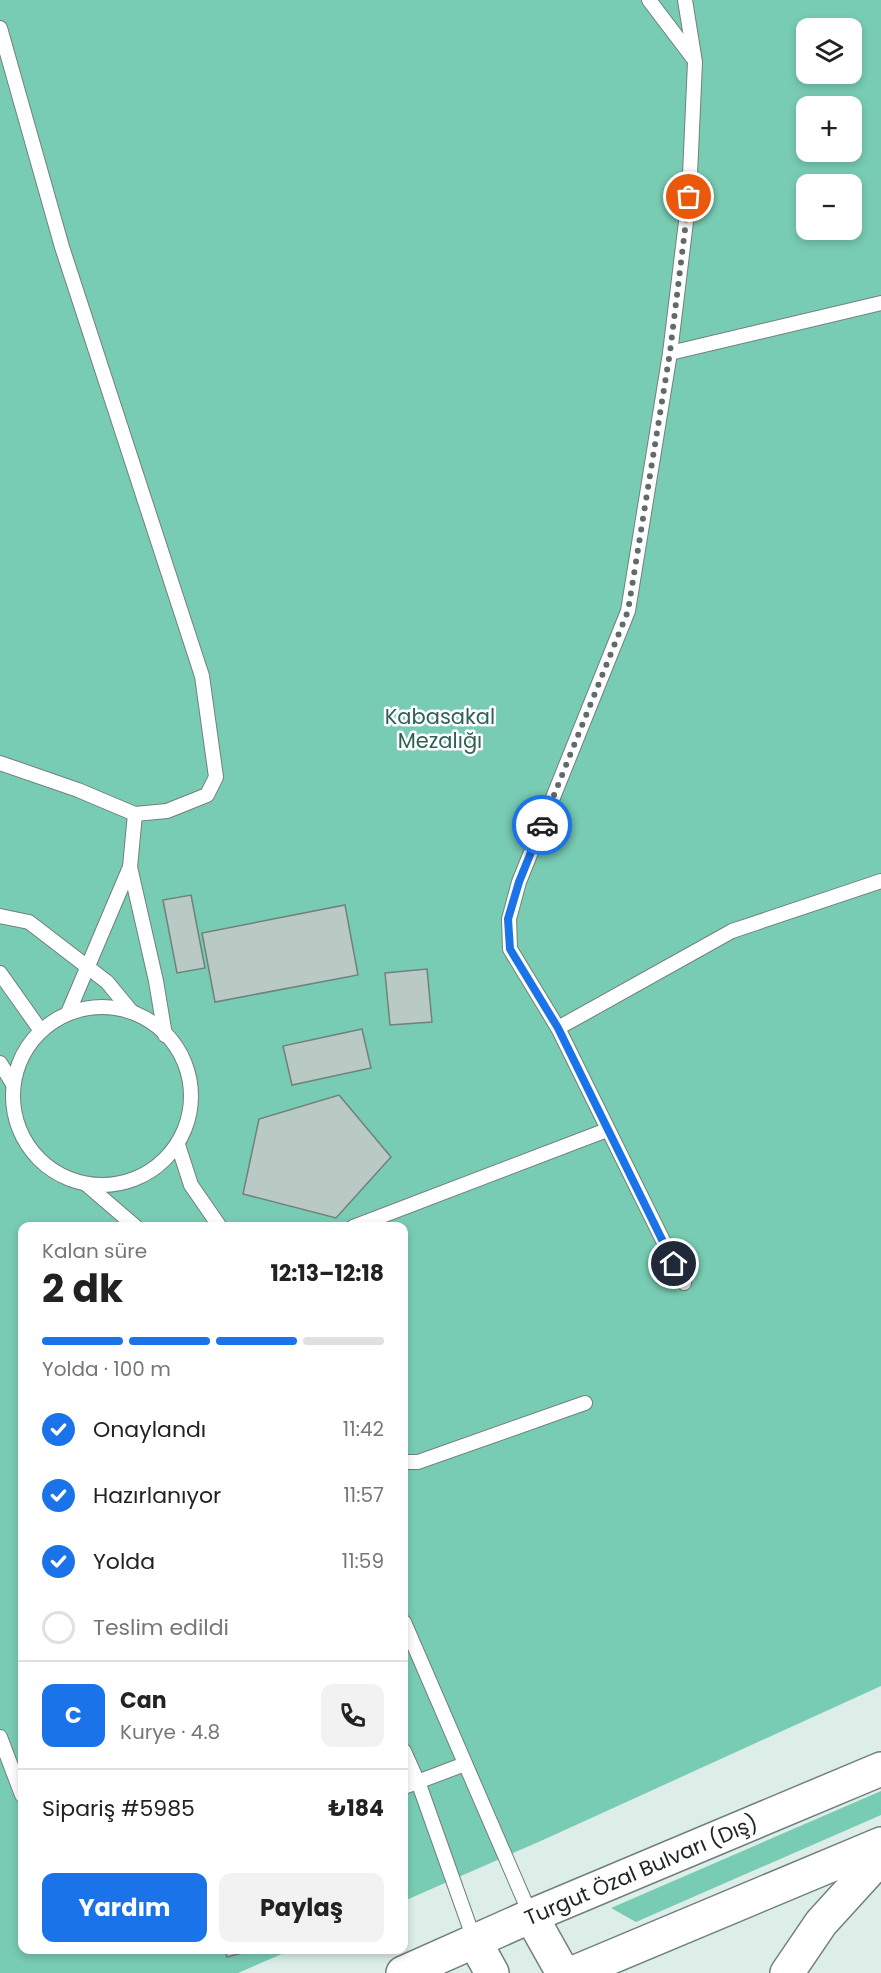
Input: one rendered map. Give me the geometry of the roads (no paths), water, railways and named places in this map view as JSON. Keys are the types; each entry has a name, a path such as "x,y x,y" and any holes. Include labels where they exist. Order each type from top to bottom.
{"main road":[{"name":"Turgut Özal Bulvarı (Dış)","path":"403,1973 531,1916 881,1769"},
{"path":"573,1973 881,1844"},
{"path":"787,1973 821,1923 881,1857"},
{"path":"531,1916 563,1973"},
{"path":"475,1942 492,1973"}],"lane":[{"path":"649,0 695,62"},
{"path":"684,1283 558,1028 510,949 508,919 519,882 628,611 670,352 689,197 695,62 685,0"},
{"path":"0,28 62,247 202,676 216,777 207,795 167,811 135,814 78,790 0,763"},
{"path":"670,352 881,303"},
{"path":"68,1013 130,867 135,814"},
{"path":"130,867 156,981 165,1035"},
{"path":"558,1028 732,931 881,881"},
{"path":"0,916 29,922 107,982 131,1011"},
{"path":"0,973 41,1031"},
{"path":"86,1184 121,1184 147,1173 178,1145 190,1116 191,1084 180,1052 149,1017 131,1011 99,1006 68,1013 45,1026 27,1047 13,1084 16,1122 34,1156 53,1171 86,1184 130,1222"},
{"path":"0,1063 13,1084"},
{"path":"365,1222 607,1130"},
{"path":"178,1145 191,1185 217,1222"},
{"path":"408,1462 418,1462 585,1403"},
{"path":"408,1631 531,1916"},
{"path":"0,1737 18,1784"},
{"path":"408,1760 475,1942"},
{"path":"408,1786 465,1764"}],"park label":[{"name":"Kabasakal Mezalığı","path":"440,728"}]}
